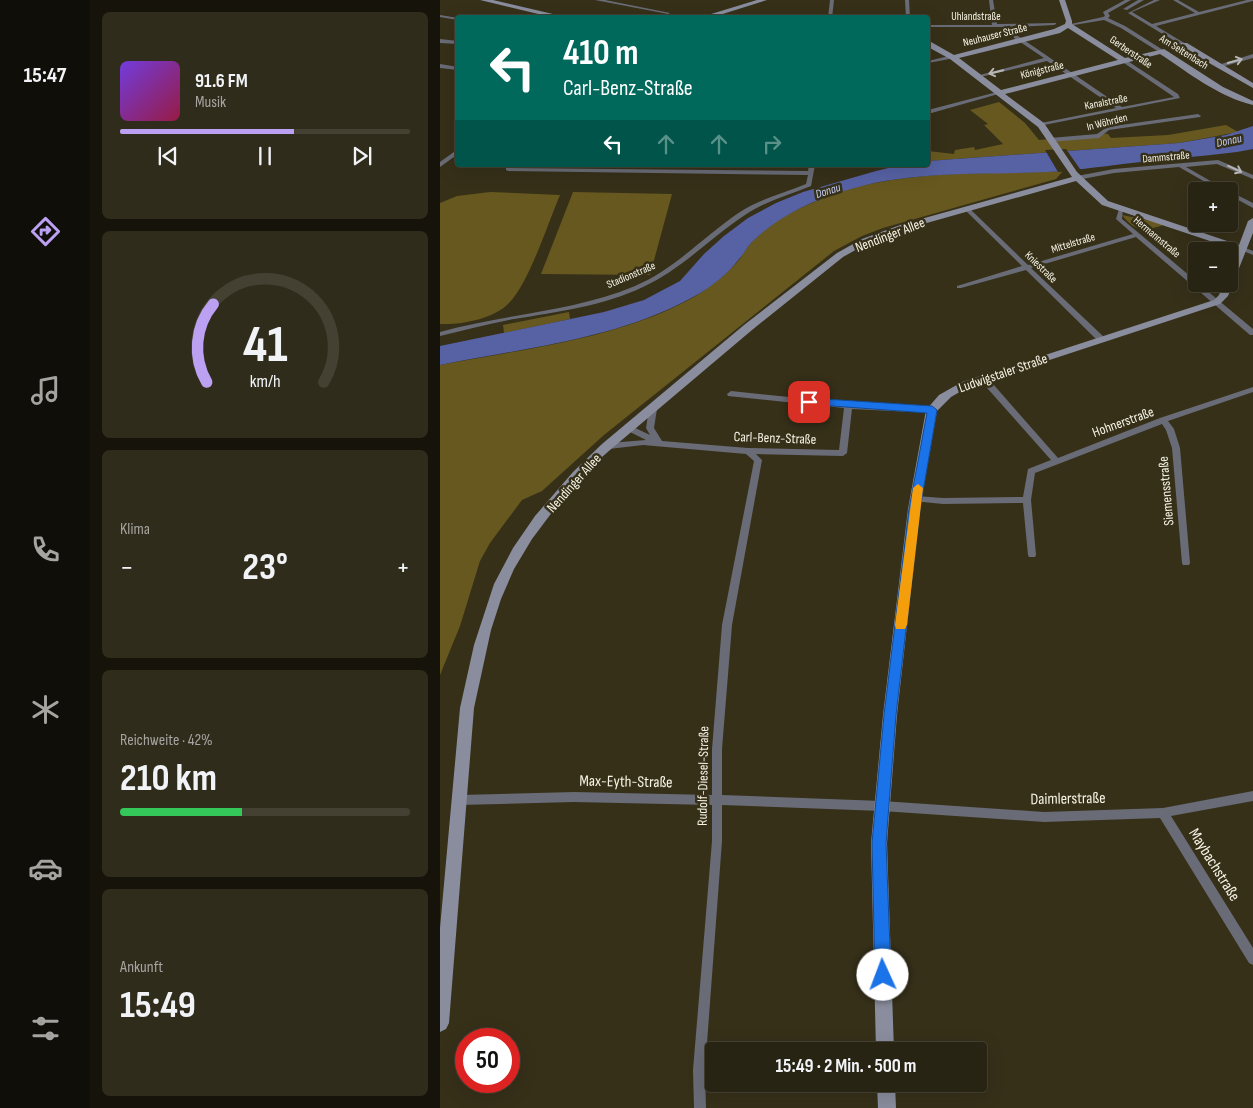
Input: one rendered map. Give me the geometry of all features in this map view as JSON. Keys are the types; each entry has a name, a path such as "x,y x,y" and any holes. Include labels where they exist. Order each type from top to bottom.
{"street":[{"path":"483,0 553,15"},
{"path":"597,0 668,13"},
{"path":"712,15 764,0"},
{"path":"830,15 832,0"},
{"path":"907,0 908,15"},
{"path":"991,0 995,26"},
{"path":"1062,0 1069,22 1068,25 1106,17 1142,0"},
{"path":"1106,17 1106,13 1129,0"},
{"path":"1158,0 1130,13 1253,86"},
{"path":"1175,0 1199,14"},
{"path":"1152,26 1253,0"},
{"path":"440,16 455,18"},
{"name":"Am Seltenbach","path":"1106,17 1230,94 1253,103"},
{"name":"Uhlandstraße","path":"930,26 1054,24"},
{"name":"Neuhauser Straße","path":"930,45 953,56 1061,30 1068,25"},
{"name":"Gerberstraße","path":"1068,25 1176,95 1177,98 1175,100"},
{"path":"1011,26 1016,37 1121,110"},
{"path":"440,41 455,44"},
{"name":"Königstraße","path":"930,111 1161,51"},
{"path":"930,62 953,56 1041,125"},
{"path":"1218,66 1253,56"},
{"path":"978,77 1048,59"},
{"path":"440,66 455,69"},
{"name":"Kanalstraße","path":"1041,125 1175,100"},
{"name":"In Wöhrden","path":"1050,140 1098,136 1107,130 1198,116"},
{"name":"Hermannstraße","path":"1041,125 1074,174 1105,203 1121,210 1119,219 1253,333"},
{"path":"440,165 455,153"},
{"name":"Dammstraße","path":"1074,174 1218,162 1252,177"},
{"path":"1180,166 1209,182"},
{"path":"508,168 674,168 810,173 812,167"},
{"name":"Stadionstraße","path":"440,334 482,323 585,304 639,287 672,269 751,208 810,185 810,173"},
{"name":"Nendinger Allee","path":"440,1023 467,708 475,665 484,630 501,583 514,558 543,516 590,461 840,255 865,241 906,226 967,210 1074,174"},
{"path":"1238,198 1253,206"},
{"name":"Kniestraße","path":"967,210 1102,340"},
{"path":"1121,210 1172,224 1253,252"},
{"path":"1238,260 1253,221"},
{"name":"Mittelstraße","path":"959,288 1136,235"},
{"path":"1217,302 1225,292"},
{"name":"Ludwigstaler Straße","path":"932,410 937,402 949,393 983,378 1217,302"},
{"path":"983,378 1054,460"},
{"name":"Hohnerstraße","path":"1026,500 1031,470 1163,420 1253,390"},
{"path":"731,394 848,406 932,410 916,499 890,715 879,843 885,1042"},
{"name":"Carl-Benz-Straße","path":"609,446 643,442 748,452 843,453 848,406"},
{"path":"653,409 650,428 659,443"},
{"name":"Siemensstraße","path":"1163,420 1170,430 1176,448 1186,563"},
{"path":"629,428 632,437 643,442"},
{"name":"Carl-Benz-Straße","path":"629,428 659,443"},
{"name":"Rudolf-Diesel-Straße","path":"700,1108 699,1070 717,841 720,702 727,625 758,460 748,452"},
{"path":"916,499 943,501 1026,500 1032,555"},
{"name":"Daimlerstraße","path":"882,806 1044,817 1162,813 1253,796"},
{"name":"Max-Eyth-Straße","path":"459,800 574,797 882,806"},
{"name":"Maybachstraße","path":"1162,813 1253,959"},
{"path":"886,1092 887,1108"}],"shaded area":[{"path":"999,102 1025,123 1039,140 1097,135 1099,133 1108,134 1111,138 1168,135 1226,125 1238,132 1179,143 930,161 930,151 954,154 955,150 974,147 975,150 1003,144 984,125 988,124 970,110"},
{"path":"1063,171 1056,179 883,228 862,236 834,251 604,435 542,491 522,500 490,543 480,561 460,626 440,675 440,365 570,341 603,333 665,311 706,290 738,261 759,235 785,216 804,206 852,188 911,177 973,173"},
{"path":"490,192 560,195 524,282 509,303 503,309 477,320 440,324 440,203 457,196"},
{"path":"573,192 672,194 650,275 541,274"},
{"path":"1122,215 1166,224 1147,229 1137,228"},
{"path":"569,312 570,319 504,333 503,325"}],"water":[{"name":"Donau","path":"1253,126 1253,149 1085,169 919,177 868,184 844,191 807,205 772,225 752,242 735,265 718,280 699,293 664,311 634,323 570,340 440,365 440,346 604,312 644,300 680,281 704,254 748,218 776,203 803,192 893,167 930,167 930,161 1179,143 1226,135"}],"pier":[{"path":"1066,149 1082,170 1058,172 1045,150"}],"slow traffic":[{"path":"901,625 918,488"}],"route":[{"path":"809,402 932,410 914,509 890,715 879,843 883,975"}]}
